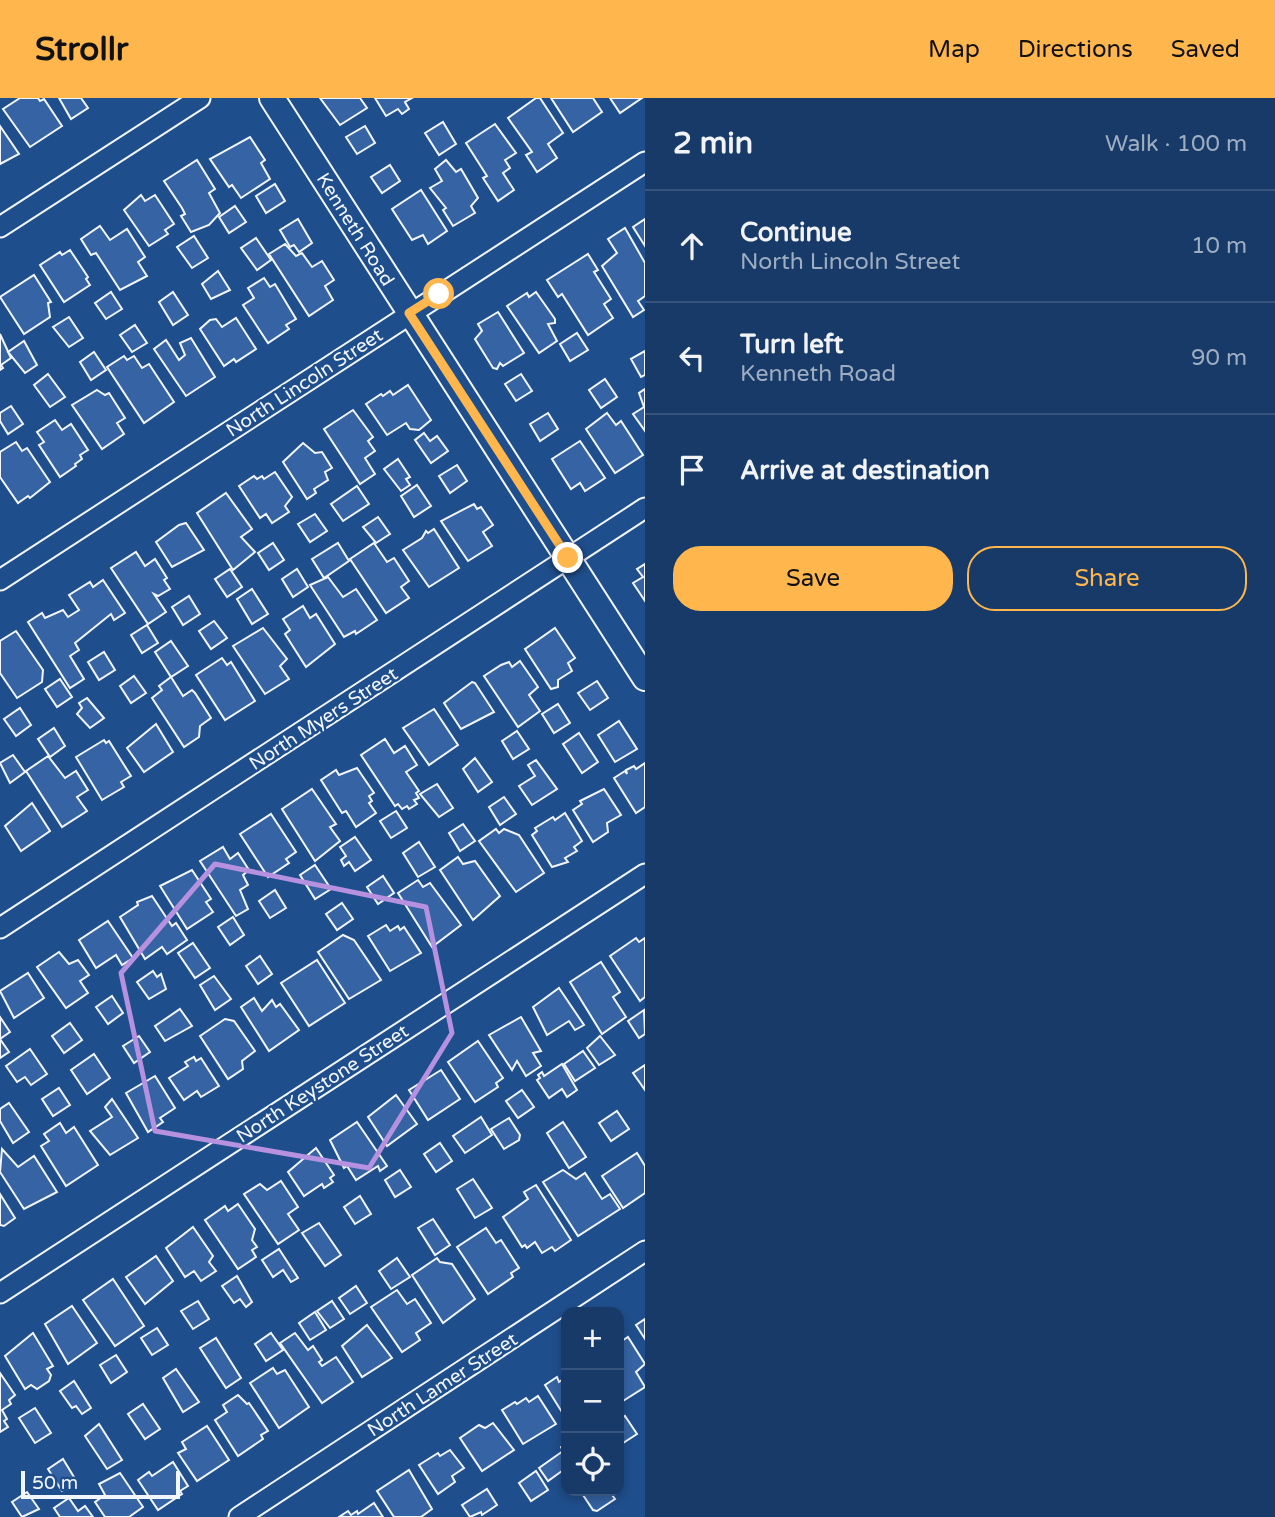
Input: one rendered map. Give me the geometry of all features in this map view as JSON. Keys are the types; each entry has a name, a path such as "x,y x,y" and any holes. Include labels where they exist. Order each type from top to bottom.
{"street":[{"path":"0,227 200,98"},
{"name":"Kenneth Road","path":"272,98 645,678"},
{"name":"North Lincoln Street","path":"0,580 645,162"},
{"name":"North Myers Street","path":"0,928 645,508"},
{"name":"North Keystone Street","path":"0,1293 645,874"},
{"name":"North Lamer Street","path":"239,1517 645,1251"}],"highlighted area":[{"path":"215,864 426,907 452,1033 369,1168 155,1131 121,973"}],"building":[{"path":"20,98 38,98 40,101 44,99 62,126 30,147 3,109"},
{"path":"59,98 81,98 88,108 71,119"},
{"path":"320,98 360,98 367,108 340,125"},
{"path":"375,98 412,98 405,102 409,109 402,114 398,109 386,116"},
{"path":"536,98 540,98 563,133 548,144 557,158 537,172 526,155 532,152 508,118"},
{"path":"551,98 593,98 602,112 573,132"},
{"path":"610,98 642,98 620,113"},
{"path":"443,122 456,144 439,155 425,133"},
{"path":"495,124 516,153 505,160 510,168 503,173 514,190 498,201 483,178 487,176 466,143"},
{"path":"0,126 19,154 0,164"},
{"path":"365,126 375,143 357,154 346,137"},
{"path":"250,137 265,160 261,163 270,179 241,198 232,185 229,187 210,159"},
{"path":"197,160 215,189 209,193 220,213 209,225 191,232 181,216 185,214 182,208 164,181"},
{"path":"446,160 456,172 461,169 478,198 471,206 475,213 453,226 443,210 446,208 430,188 442,181 435,169"},
{"path":"390,165 400,181 382,193 371,177"},
{"path":"275,184 285,201 266,213 256,196"},
{"path":"421,190 447,231 428,244 423,235 412,240 392,209"},
{"path":"141,195 145,201 155,195 174,224 165,230 168,234 149,246 124,210"},
{"path":"235,206 246,222 229,233 219,217"},
{"path":"298,219 312,243 299,252 294,245 290,247 280,230"},
{"path":"645,219 645,246 633,227"},
{"path":"100,226 110,240 127,229 145,257 138,262 147,276 120,290 96,253 91,255 81,239"},
{"path":"625,228 645,263 645,296 638,301 644,310 633,317 602,266 617,253 608,239"},
{"path":"194,236 208,258 192,268 177,247"},
{"path":"256,238 271,260 257,270 241,248"},
{"path":"285,244 296,256 302,253 312,267 322,261 334,280 325,286 333,300 309,316 269,254"},
{"path":"70,250 88,277 86,279 90,285 64,302 40,265 60,252 62,255"},
{"path":"588,254 598,270 594,272 611,299 604,304 613,318 588,335 562,294 558,297 547,280"},
{"path":"218,271 230,290 211,299 202,284"},
{"path":"34,275 51,302 48,303 50,317 24,334 0,297"},
{"path":"264,278 270,287 275,284 296,319 286,325 289,329 268,343 243,305 254,298 248,288"},
{"path":"111,292 122,309 106,319 95,303"},
{"path":"173,292 188,315 173,325 159,302"},
{"path":"536,292 555,319 555,323 548,324 557,341 539,353 507,306 527,293 529,297"},
{"path":"498,312 524,353 503,366 500,363 497,369 493,368 475,339 482,331 478,324"},
{"path":"69,317 83,338 69,347 53,327"},
{"path":"236,318 256,349 224,366 200,329 210,320 216,319 222,327"},
{"path":"135,325 147,343 132,352 120,335"},
{"path":"577,333 588,350 570,361 560,344"},
{"path":"0,334 11,358 1,365 3,368 0,370"},
{"path":"191,338 215,377 186,396 154,349 166,340 179,360 185,355 180,343"},
{"path":"24,341 37,365 25,373 8,352"},
{"path":"645,351 645,375 641,377 631,359"},
{"path":"94,352 106,370 91,380 80,362"},
{"path":"124,356 127,360 134,356 142,368 149,364 174,402 144,423 107,367"},
{"path":"48,374 65,397 50,407 34,385"},
{"path":"521,374 532,391 516,401 505,384"},
{"path":"605,379 617,397 601,408 589,390"},
{"path":"408,385 431,420 419,430 410,429 406,423 387,435 366,404 390,391 393,395"},
{"path":"645,389 645,431 633,414 644,407 639,393"},
{"path":"97,390 105,395 109,393 125,418 117,423 124,434 102,449 72,405"},
{"path":"11,406 23,424 8,434 0,421 0,413"},
{"path":"353,410 373,437 368,441 375,451 365,458 375,474 360,484 324,429"},
{"path":"548,413 558,429 540,441 530,424"},
{"path":"607,413 616,425 621,421 643,455 615,473 586,429"},
{"path":"55,420 62,430 71,424 88,450 80,455 82,459 76,466 60,477 39,445 44,442 37,432"},
{"path":"424,433 430,441 437,436 448,451 431,463 415,440"},
{"path":"580,441 605,478 585,491 580,483 571,489 552,459"},
{"path":"16,442 22,451 27,448 50,482 30,498 28,496 18,503 0,477 0,452"},
{"path":"303,443 315,453 322,452 332,468 325,472 328,480 314,489 316,493 307,499 283,462"},
{"path":"398,459 410,477 406,479 410,485 401,491 384,469"},
{"path":"457,465 467,481 450,493 439,476"},
{"path":"275,472 292,497 285,506 289,512 272,523 266,514 260,518 239,486 254,476 257,479 262,476 264,479"},
{"path":"417,485 431,506 414,517 401,496"},
{"path":"357,486 369,504 343,521 331,504"},
{"path":"226,493 252,529 241,537 255,552 233,570 197,513"},
{"path":"474,504 477,509 481,507 493,525 483,532 492,546 468,561 441,521"},
{"path":"315,514 327,531 310,542 298,524"},
{"path":"378,517 390,534 376,543 363,527"},
{"path":"186,523 204,550 172,567 156,542"},
{"path":"434,529 459,568 429,587 403,550 422,538 426,531 428,533"},
{"path":"273,543 284,560 269,570 258,553"},
{"path":"338,543 349,561 324,578 312,559"},
{"path":"374,543 387,562 394,558 409,581 401,587 409,598 386,613 350,559"},
{"path":"136,552 145,566 155,559 167,578 164,580 170,589 158,596 154,594 166,612 148,624 111,568"},
{"path":"645,564 645,601 633,583 643,577 637,569"},
{"path":"230,569 242,587 227,597 215,579"},
{"path":"297,569 308,587 293,597 282,579"},
{"path":"328,577 343,597 356,589 377,620 356,634 355,631 344,637 310,585"},
{"path":"103,580 125,613 114,620 111,614 75,643 79,650 70,656 84,679 70,688 28,622 42,613 45,618 63,610 68,617 79,610 69,595 90,582 93,587"},
{"path":"252,589 268,614 252,624 237,599"},
{"path":"189,596 200,614 183,625 172,607"},
{"path":"303,606 310,618 316,614 335,644 306,667 285,634 290,630 283,619"},
{"path":"214,621 227,638 211,649 199,631"},
{"path":"147,625 158,643 142,653 131,635"},
{"path":"263,628 287,659 280,666 289,679 265,694 233,646"},
{"path":"555,628 575,658 568,663 572,671 558,680 558,687 551,689 525,649"},
{"path":"16,631 43,670 42,682 17,698 0,673 0,641"},
{"path":"171,641 188,666 171,677 155,652"},
{"path":"104,652 115,670 99,680 88,662"},
{"path":"222,658 227,665 231,662 255,701 225,720 196,675"},
{"path":"520,661 538,687 529,695 540,711 518,727 484,676 501,665 509,662 512,667"},
{"path":"134,676 146,693 131,703 120,686"},
{"path":"171,677 183,696 192,690 195,693 211,718 200,726 199,737 184,747 152,698 162,690 159,686"},
{"path":"60,679 72,697 57,707 45,689"},
{"path":"597,681 608,698 590,710 578,693"},
{"path":"472,682 494,712 461,729 444,703"},
{"path":"87,698 104,718 90,728 77,714 82,708 79,703"},
{"path":"558,704 570,723 554,733 542,714"},
{"path":"20,708 31,725 16,736 4,719"},
{"path":"434,709 458,745 429,765 403,728"},
{"path":"619,721 637,749 615,762 598,735"},
{"path":"156,724 173,752 144,772 127,748"},
{"path":"54,728 65,746 50,757 38,739"},
{"path":"517,731 529,749 513,759 502,741"},
{"path":"579,733 598,762 582,773 563,744"},
{"path":"385,739 394,753 405,746 417,765 406,772 419,791 416,793 419,798 414,800 417,804 409,809 407,806 402,809 398,804 395,806 361,755"},
{"path":"104,740 106,743 109,741 131,776 121,782 124,787 102,800 76,757"},
{"path":"13,755 25,772 10,783 0,763"},
{"path":"48,756 65,778 76,771 88,790 77,797 87,811 62,827 26,771"},
{"path":"475,758 492,782 478,792 463,769"},
{"path":"536,760 557,789 532,805 519,786 535,776 528,765"},
{"path":"645,763 645,807 636,813 614,778"},
{"path":"357,768 374,793 369,796 372,801 369,803 376,813 356,827 346,811 342,813 321,780 336,770 339,775"},
{"path":"437,784 453,808 439,817 420,794"},
{"path":"312,789 336,824 330,827 340,841 315,861 282,809"},
{"path":"604,789 621,815 607,823 608,832 593,842 573,810 582,804 580,801"},
{"path":"504,797 516,814 500,825 489,807"},
{"path":"32,803 50,831 21,851 5,826"},
{"path":"396,811 407,828 391,838 380,821"},
{"path":"565,813 582,841 574,847 577,851 565,858 568,862 552,867 532,835 537,831 535,828"},
{"path":"271,814 296,852 286,859 289,863 268,877 240,834"},
{"path":"463,824 475,841 460,851 449,833"},
{"path":"496,829 499,833 504,829 519,835 544,873 516,892 479,841"},
{"path":"355,837 371,860 355,871 349,862 344,866 341,860 346,856 340,847"},
{"path":"419,842 435,867 418,877 403,853"},
{"path":"223,847 230,859 238,853 249,870 243,875 248,885 240,890 248,909 236,916 200,861"},
{"path":"458,857 463,864 475,861 500,896 473,920 440,870"},
{"path":"315,865 331,889 315,899 300,875"},
{"path":"192,870 211,899 206,902 213,912 187,929 160,886"},
{"path":"383,876 394,893 378,904 367,887"},
{"path":"418,880 423,887 430,883 461,925 432,947 398,893"},
{"path":"275,890 286,908 270,918 259,901"},
{"path":"152,896 172,926 176,923 187,940 167,954 162,947 145,959 120,917 138,905 137,902"},
{"path":"342,903 353,919 337,930 326,914"},
{"path":"233,917 244,935 230,945 218,927"},
{"path":"108,921 133,958 122,965 116,955 96,968 79,940"},
{"path":"386,925 390,931 398,926 400,930 404,927 421,953 390,971 368,936"},
{"path":"343,935 354,940 381,980 349,999 318,952"},
{"path":"636,938 639,942 645,938 645,997 640,1001 610,956"},
{"path":"193,943 210,968 195,978 178,953"},
{"path":"59,952 69,964 78,960 89,975 80,981 88,993 66,1008 37,967"},
{"path":"260,956 272,974 258,984 246,966"},
{"path":"317,960 345,1003 309,1026 281,983"},
{"path":"601,962 620,992 613,997 626,1017 602,1034 570,982"},
{"path":"153,971 157,977 161,974 166,989 149,999 137,982"},
{"path":"28,973 44,998 14,1018 0,991"},
{"path":"214,976 231,999 215,1010 200,985"},
{"path":"559,988 584,1025 575,1030 569,1021 547,1035 533,1007"},
{"path":"112,996 123,1013 108,1024 96,1007"},
{"path":"254,998 262,1011 272,1000 276,1007 280,1004 299,1030 269,1051 241,1007"},
{"path":"180,1009 192,1026 165,1041 155,1026"},
{"path":"644,1010 645,1034 639,1038 628,1021"},
{"path":"0,1017 10,1032 0,1039"},
{"path":"521,1017 541,1051 533,1053 541,1066 526,1076 517,1061 512,1070 489,1035"},
{"path":"225,1019 234,1021 255,1051 242,1061 243,1069 228,1079 200,1036"},
{"path":"70,1023 82,1040 64,1053 52,1036"},
{"path":"139,1036 150,1052 134,1063 123,1046"},
{"path":"600,1036 615,1055 599,1065 587,1048"},
{"path":"0,1039 9,1052 0,1058"},
{"path":"478,1041 503,1078 496,1083 498,1087 475,1102 448,1062"},
{"path":"30,1049 47,1074 31,1085 25,1077 17,1082 6,1066"},
{"path":"583,1051 595,1068 575,1081 564,1064"},
{"path":"94,1054 110,1078 87,1094 71,1070"},
{"path":"194,1057 196,1061 201,1058 219,1086 201,1097 197,1091 184,1100 169,1078 188,1066 185,1062"},
{"path":"562,1064 577,1090 567,1097 562,1089 549,1098 537,1080 540,1078 538,1075 542,1072 544,1076"},
{"path":"645,1065 645,1090 633,1073"},
{"path":"441,1070 460,1099 428,1120 409,1090"},
{"path":"155,1076 175,1108 160,1118 163,1122 148,1132 126,1093"},
{"path":"59,1088 70,1105 53,1116 42,1099"},
{"path":"522,1090 534,1107 518,1118 506,1101"},
{"path":"396,1095 417,1124 387,1146 368,1117"},
{"path":"112,1099 138,1138 110,1155 90,1131 112,1117 105,1107"},
{"path":"9,1103 29,1132 13,1143 0,1121 0,1109"},
{"path":"617,1111 629,1129 611,1141 599,1123"},
{"path":"481,1117 492,1135 465,1153 453,1136"},
{"path":"509,1118 520,1135 519,1140 504,1149 491,1129"},
{"path":"357,1122 387,1166 380,1171 378,1166 356,1180 347,1166 344,1168 330,1140"},
{"path":"563,1122 586,1157 569,1168 547,1133"},
{"path":"60,1123 66,1133 74,1127 98,1165 66,1186 41,1146 49,1141 44,1134"},
{"path":"440,1143 452,1161 436,1172 424,1154"},
{"path":"316,1148 334,1175 330,1178 333,1182 324,1188 322,1184 304,1196 288,1172"},
{"path":"2,1149 18,1167 34,1156 57,1192 24,1209 0,1172"},
{"path":"637,1153 645,1166 645,1193 623,1208 602,1176"},
{"path":"400,1170 411,1187 395,1197 385,1180"},
{"path":"563,1170 576,1179 585,1173 602,1199 610,1194 620,1209 578,1236 543,1182"},
{"path":"473,1179 492,1208 475,1218 457,1189"},
{"path":"281,1181 298,1207 288,1214 299,1230 278,1244 244,1194 260,1184 267,1190"},
{"path":"536,1185 571,1240 555,1251 552,1247 542,1253 535,1242 527,1248 525,1245 522,1247 503,1217 528,1199 524,1192"},
{"path":"0,1194 15,1218 4,1226 0,1225"},
{"path":"360,1196 371,1214 355,1224 344,1207"},
{"path":"238,1204 255,1229 252,1240 257,1247 252,1250 256,1257 238,1269 205,1220 225,1206 228,1211"},
{"path":"433,1219 450,1245 435,1255 418,1228"},
{"path":"319,1223 341,1255 325,1266 302,1233"},
{"path":"193,1227 213,1256 209,1262 216,1271 201,1281 194,1271 185,1277 166,1248"},
{"path":"486,1228 496,1243 501,1240 519,1268 511,1273 513,1277 488,1294 457,1247"},
{"path":"279,1249 298,1278 291,1282 283,1270 273,1277 262,1260"},
{"path":"156,1256 173,1281 145,1304 126,1277"},
{"path":"397,1258 410,1277 391,1289 379,1271"},
{"path":"437,1258 440,1262 452,1264 475,1299 443,1323 412,1275"},
{"path":"237,1276 252,1302 246,1307 240,1299 234,1303 222,1286"},
{"path":"113,1279 144,1326 115,1346 83,1300"},
{"path":"356,1286 367,1303 350,1314 339,1298"},
{"path":"397,1290 407,1304 415,1299 431,1323 416,1333 420,1340 402,1352 371,1307"},
{"path":"198,1301 209,1319 193,1329 181,1311"},
{"path":"332,1301 344,1319 330,1328 317,1311"},
{"path":"72,1306 97,1343 68,1364 45,1324"},
{"path":"315,1312 326,1330 310,1340 299,1323"},
{"path":"645,1319 645,1339 636,1325"},
{"path":"367,1325 392,1358 362,1377 342,1346"},
{"path":"157,1328 168,1345 152,1355 141,1338"},
{"path":"33,1333 53,1366 47,1369 51,1375 49,1381 37,1389 31,1385 25,1389 5,1356"},
{"path":"271,1333 283,1350 266,1361 255,1344"},
{"path":"295,1333 308,1350 313,1346 322,1360 319,1362 322,1366 336,1357 353,1382 322,1403 280,1343"},
{"path":"628,1337 645,1364 636,1372 645,1387 624,1400 624,1370 624,1340"},
{"path":"216,1338 241,1378 226,1388 200,1348"},
{"path":"116,1355 127,1372 111,1383 100,1365"},
{"path":"273,1368 277,1374 285,1370 309,1407 279,1428 250,1383"},
{"path":"176,1369 199,1402 183,1412 163,1378"},
{"path":"0,1373 15,1395 9,1400 11,1404 2,1410 8,1427 0,1432"},
{"path":"557,1377 559,1382 561,1381 561,1411 545,1385"},
{"path":"74,1381 91,1408 82,1414 76,1406 72,1408 60,1391"},
{"path":"238,1395 249,1403 268,1431 261,1435 263,1439 238,1456 215,1420 227,1412 223,1405"},
{"path":"538,1396 556,1424 523,1444 502,1410 515,1402 517,1404 526,1398 529,1402"},
{"path":"143,1404 160,1429 145,1439 128,1414"},
{"path":"35,1408 51,1433 35,1443 19,1418"},
{"path":"624,1417 637,1434 624,1442 624,1433"},
{"path":"493,1423 514,1450 482,1471 460,1438 479,1425 485,1428"},
{"path":"99,1424 122,1460 107,1469 85,1436"},
{"path":"207,1426 229,1460 197,1481 178,1453 186,1449 182,1442"},
{"path":"450,1450 464,1468 452,1476 455,1482 438,1494 419,1465 438,1453 440,1456"},
{"path":"561,1452 561,1472 548,1481 539,1468"},
{"path":"63,1459 77,1482 62,1491 48,1469"},
{"path":"173,1462 188,1486 180,1491 182,1494 158,1510 138,1480 149,1472 152,1476"},
{"path":"409,1470 432,1509 421,1517 394,1517 377,1491"},
{"path":"536,1471 548,1490 531,1501 519,1483"},
{"path":"120,1473 143,1507 129,1517 105,1517 95,1502 105,1495 99,1484"},
{"path":"487,1489 497,1505 482,1515 481,1512 470,1517 462,1505"},
{"path":"27,1492 39,1509 22,1517 12,1502"},
{"path":"584,1496 613,1496 615,1499 597,1511 593,1510"},
{"path":"69,1498 78,1511 85,1506 93,1517 60,1517 54,1508"},
{"path":"374,1503 383,1517 339,1517 348,1511 351,1515 357,1511 358,1514"}],"route":[{"path":"439,294 409,313 568,558"}]}
